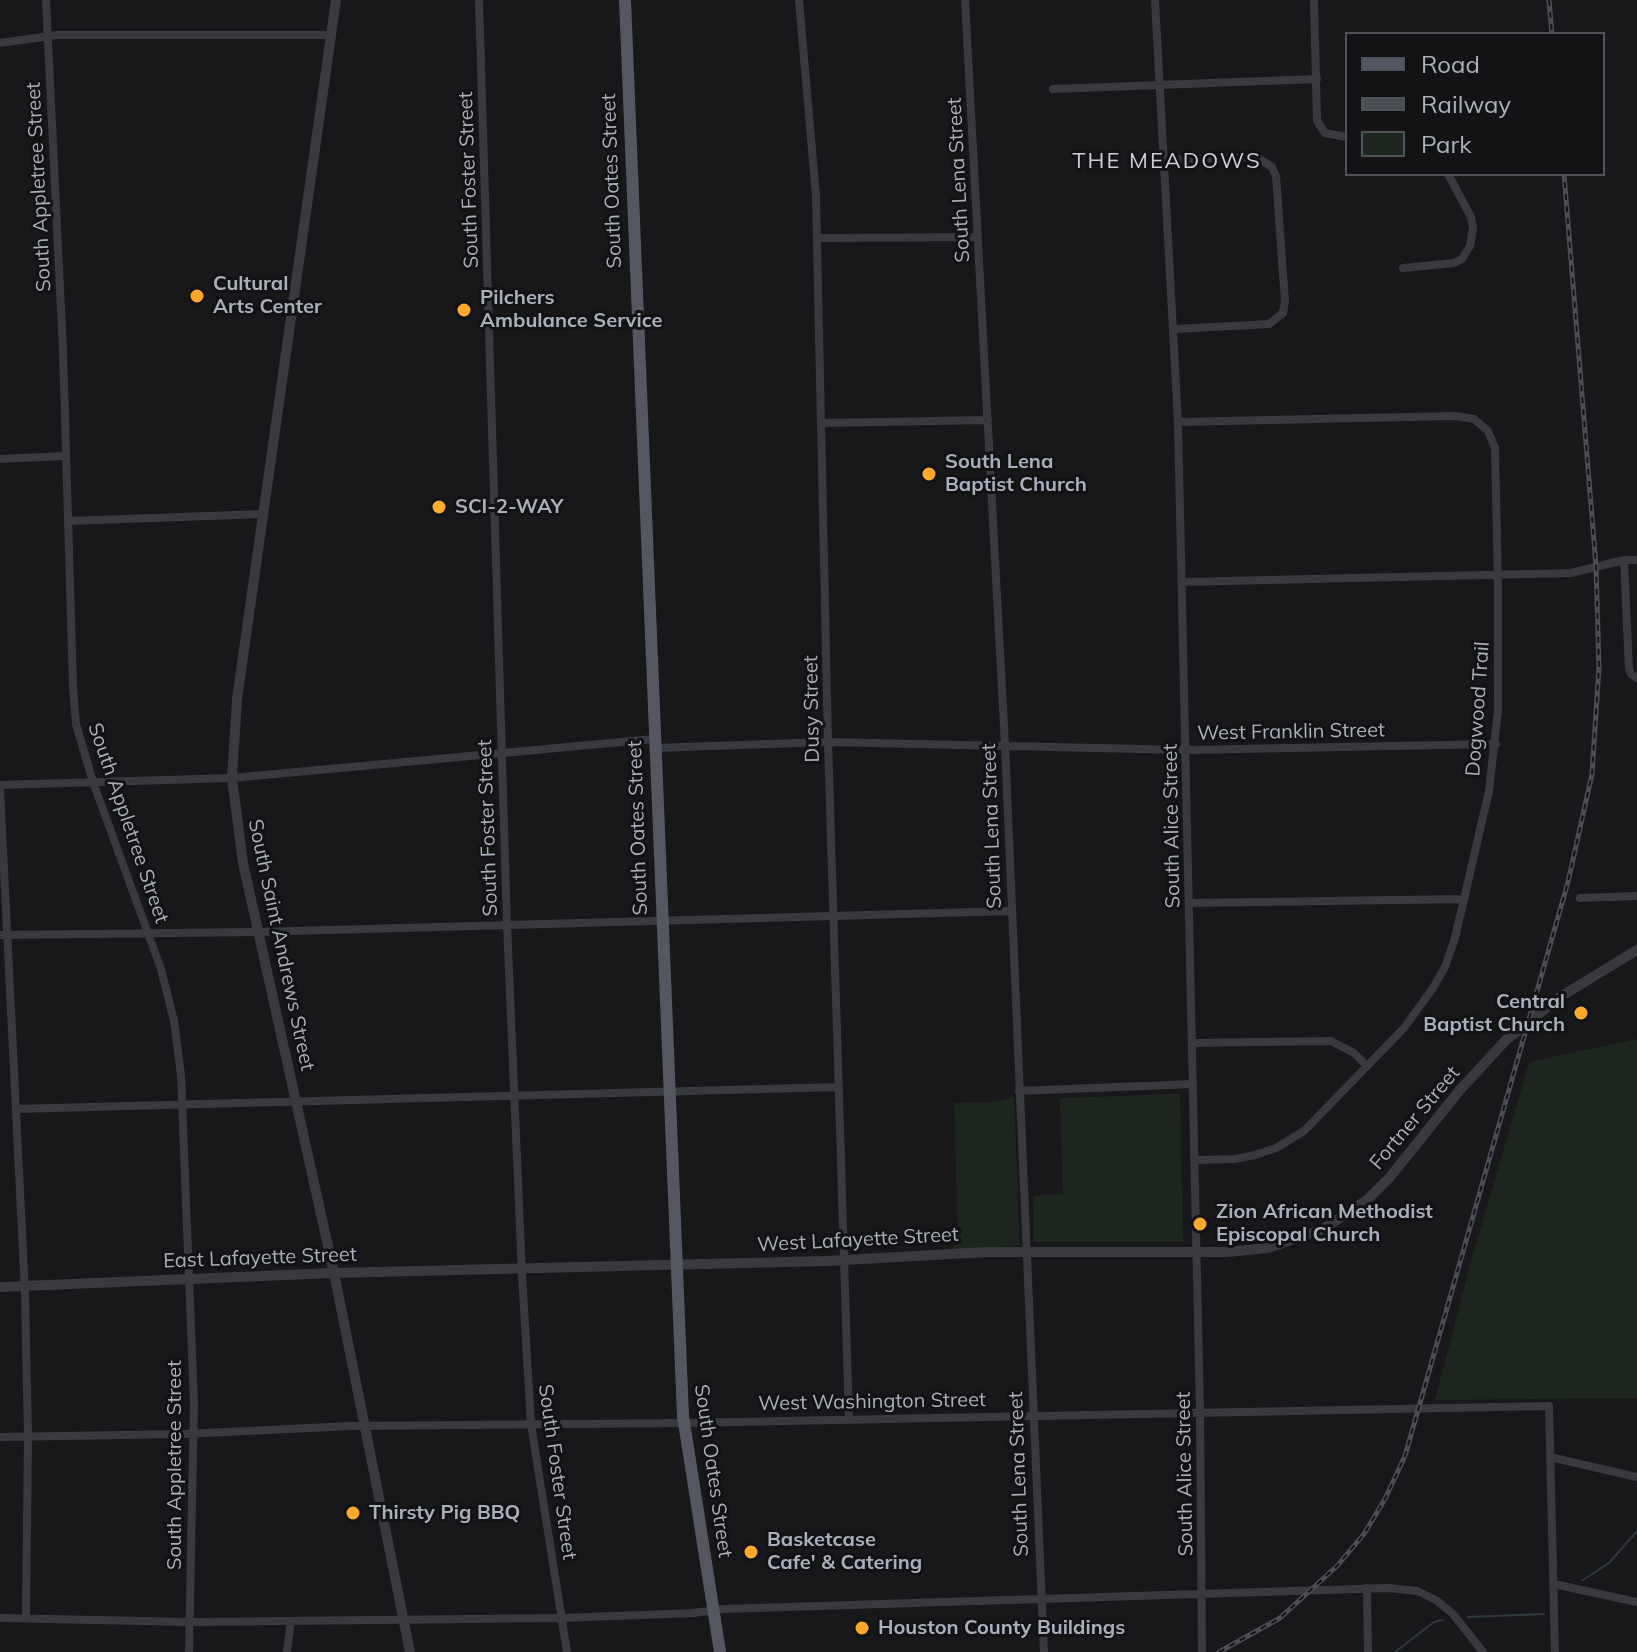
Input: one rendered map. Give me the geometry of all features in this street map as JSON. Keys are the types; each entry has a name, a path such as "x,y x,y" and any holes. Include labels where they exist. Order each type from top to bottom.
{"main road":[{"name":"South Oates Street","path":"625,0 683,1423 720,1652"}],"street":[{"name":"South Appletree Street","path":"46,0 74,705 81,746 167,990 174,1021 183,1105 194,1433 189,1652"},
{"name":"South Saint Andrews Street","path":"336,0 237,699 232,778 238,838 334,1273 410,1652"},
{"name":"South Foster Street","path":"479,0 507,924 522,1269 531,1424 567,1652"},
{"name":"Dusy Street","path":"799,0 814,156 818,238 828,742 849,1419"},
{"name":"South Lena Street","path":"965,0 1005,745 1044,1652"},
{"name":"South Alice Street","path":"1155,0 1178,422 1197,1252 1202,1652"},
{"path":"1314,0 1319,126 1325,133 1345,137"},
{"path":"0,43 57,35 331,35"},
{"path":"1053,89 1317,79"},
{"path":"1165,160 1256,157 1272,167 1276,176 1285,301 1283,313 1269,324 1175,329"},
{"path":"1403,268 1445,265 1462,259 1467,252 1473,237 1471,217 1449,176"},
{"path":"818,238 978,237"},
{"name":"Dogwood Trail","path":"1178,422 1455,416 1474,419 1488,431 1495,448 1498,575 1500,671 1496,744 1489,791 1455,938 1445,967 1404,1028 1317,1120 1291,1140 1255,1155 1195,1160"},
{"path":"822,423 988,420"},
{"path":"0,459 66,456"},
{"path":"68,521 264,514"},
{"path":"1624,560 1629,669 1637,678"},
{"path":"1182,582 1576,573 1624,560 1637,560"},
{"name":"West Franklin Street","path":"0,787 232,778 502,753 654,744 828,742 1186,750 1496,744"},
{"path":"0,787 4,935 24,1286 28,1436 26,1619"},
{"path":"1580,898 1637,896"},
{"path":"1189,903 1464,899"},
{"path":"4,935 258,932 1012,911"},
{"name":"Fortner Street","path":"1197,1252 1250,1251 1278,1246 1323,1229 1354,1210 1390,1177 1459,1091 1506,1040 1560,997 1637,950"},
{"path":"1192,1043 1331,1041 1354,1053 1367,1066"},
{"path":"1019,1091 1193,1084"},
{"path":"16,1109 839,1087"},
{"name":"West Lafayette Street","path":"522,1269 675,1266 1025,1251 1197,1252"},
{"name":"East Lafayette Street","path":"0,1287 334,1273 522,1269"},
{"name":"West Washington Street","path":"0,1437 337,1426 683,1423 1549,1406 1550,1457"},
{"path":"1555,1652 1550,1457 1637,1477"},
{"path":"1554,1584 1637,1602"},
{"path":"1367,1588 1368,1652"},
{"path":"0,1618 190,1622 562,1618 1367,1588 1404,1589 1436,1600 1453,1614 1483,1652"},
{"path":"287,1652 291,1621"}],"green space":[{"path":"1637,1039 1637,1398 1435,1400 1470,1265 1529,1062"},
{"path":"1180,1094 1183,1242 1034,1242 1033,1196 1063,1194 1060,1098"},
{"path":"1014,1097 1020,1245 952,1250 958,1237 954,1103 994,1102"}],"waterway":[{"path":"1583,1580 1609,1563 1637,1531"},
{"path":"1468,1617 1544,1614"},
{"path":"1395,1652 1434,1622 1443,1620"}],"railway":[{"path":"1549,0 1552,32"},
{"path":"1219,1652 1280,1618 1337,1566 1364,1534 1405,1456 1568,882 1592,774 1599,667 1596,566 1564,176"}],"place":[{"name":"Cultural Arts Center","path":"197,296"},
{"name":"Pilchers Ambulance Service","path":"464,310"},
{"name":"South Lena Baptist Church","path":"929,474"},
{"name":"SCI-2-WAY","path":"439,507"},
{"name":"Central Baptist Church","path":"1581,1013"},
{"name":"Zion African Methodist Episcopal Church","path":"1200,1224"},
{"name":"Thirsty Pig BBQ","path":"353,1513"},
{"name":"Basketcase Cafe' & Catering","path":"751,1552"},
{"name":"Houston County Buildings","path":"862,1628"}],"district":[{"name":"THE MEADOWS","path":"1167,161"}]}
